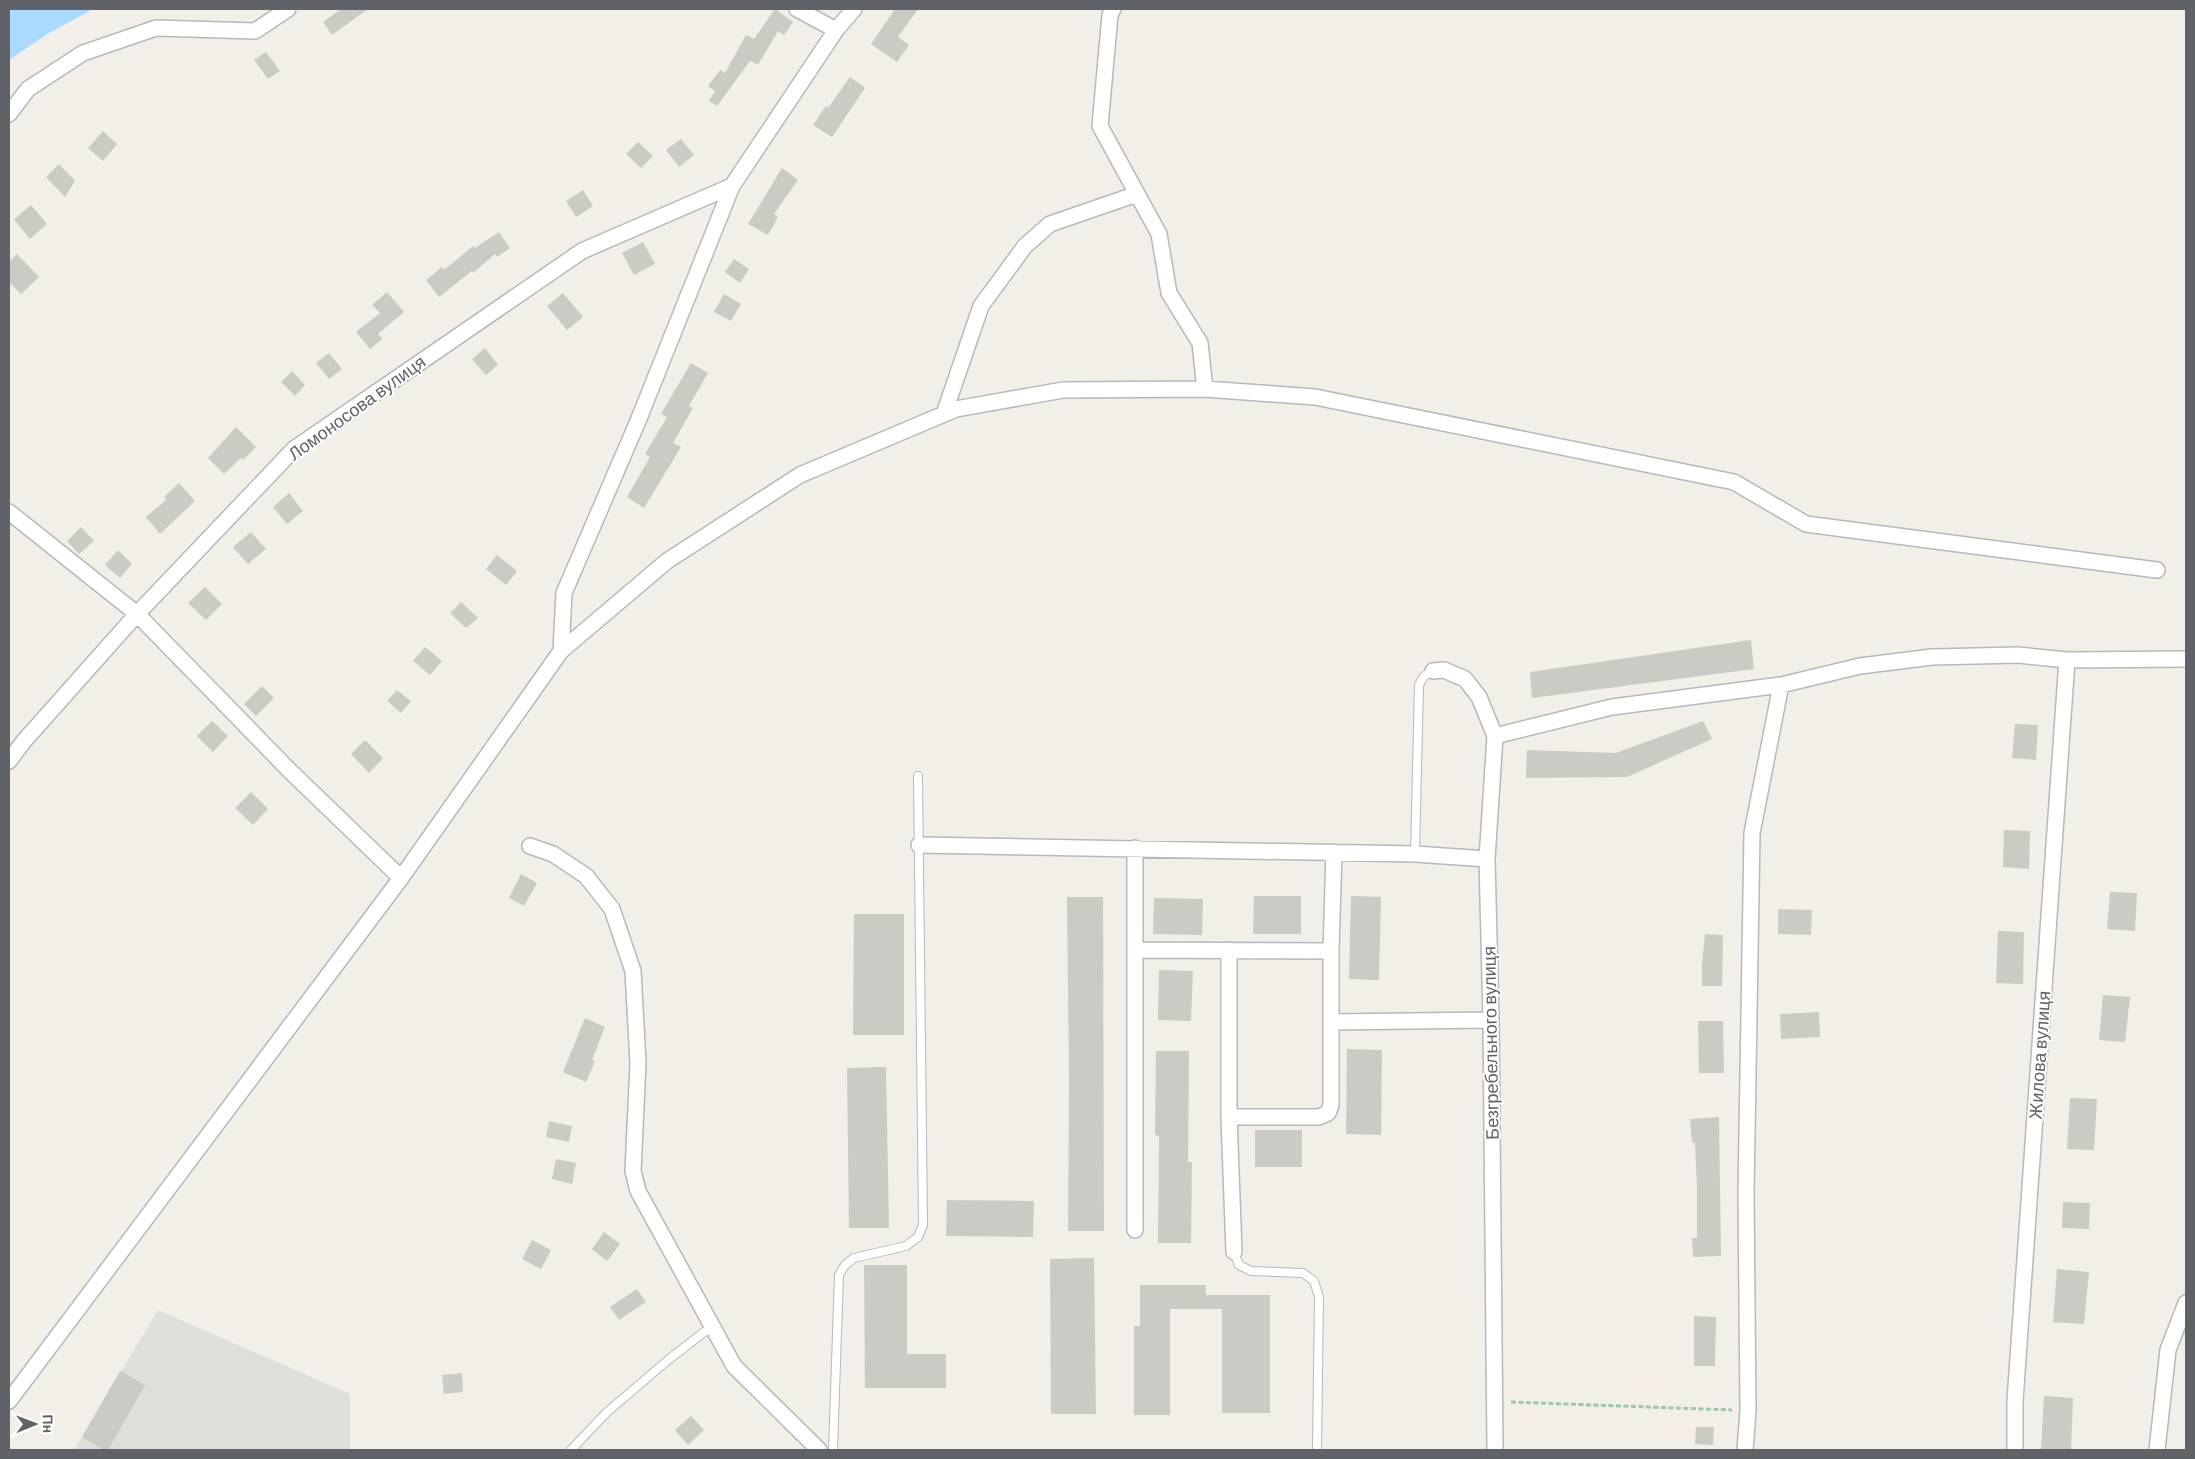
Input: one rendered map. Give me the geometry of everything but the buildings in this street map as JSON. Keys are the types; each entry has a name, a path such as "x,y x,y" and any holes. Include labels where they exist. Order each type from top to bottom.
{"street":[{"path":"9,114 28,89 83,53 156,28 255,31 288,9"},
{"path":"797,9 836,30"},
{"path":"562,652 564,592 638,421 732,186 836,30 854,9"},
{"path":"1113,9 1110,15 1100,126 1159,234 1170,293 1200,343 1205,389"},
{"name":"Ломоносова вулиця","path":"9,761 24,740 137,614 294,449 582,251 732,186"},
{"path":"944,414 981,306 1025,246 1050,224 1137,194"},
{"path":"9,1401 401,878 562,652 667,561 800,475 956,409 1063,390 1205,389 1315,397 1734,482 1806,524 2156,570"},
{"path":"9,512 137,614 290,770 401,878"},
{"path":"1495,736 1612,707 1781,685 1860,666 1932,657 2018,655 2067,660 2186,659"},
{"name":"Жилова вулиця","path":"2015,1450 2016,1391 2067,660"},
{"name":"Безгребельного вулиця","path":"1433,671 1444,670 1465,679 1479,697 1495,736 1487,859 1491,1020 1495,1450"},
{"path":"1745,1450 1748,1411 1746,1193 1752,833 1781,685"},
{"path":"919,845 1334,852 1415,854 1487,859"},
{"path":"530,846 553,854 586,876 612,909 633,971 638,1063 633,1171 638,1190 734,1366 819,1450"},
{"path":"1135,848 1135,1230"},
{"path":"1229,1118 1318,1117 1328,1114 1331,1105 1331,952 1334,852"},
{"path":"1135,950 1331,952"},
{"path":"1229,950 1229,1118 1234,1252"},
{"path":"1331,1022 1491,1020"},
{"path":"2157,1450 2168,1350 2186,1303"}],"lane":[{"path":"1415,854 1419,685 1424,676 1433,671"},
{"path":"833,1450 839,1275 845,1265 854,1258 906,1246 918,1237 923,1225 918,776"},
{"path":"1234,1252 1239,1265 1251,1271 1303,1273 1314,1281 1319,1297 1317,1450"},
{"path":"571,1450 606,1413 668,1360 712,1326"}],"path":[{"path":"1495,1402 1748,1411"}],"shaded area":[{"path":"158,1310 350,1394 350,1450 74,1450"}],"water":[{"path":"9,9 93,9 49,33 9,60"}]}
